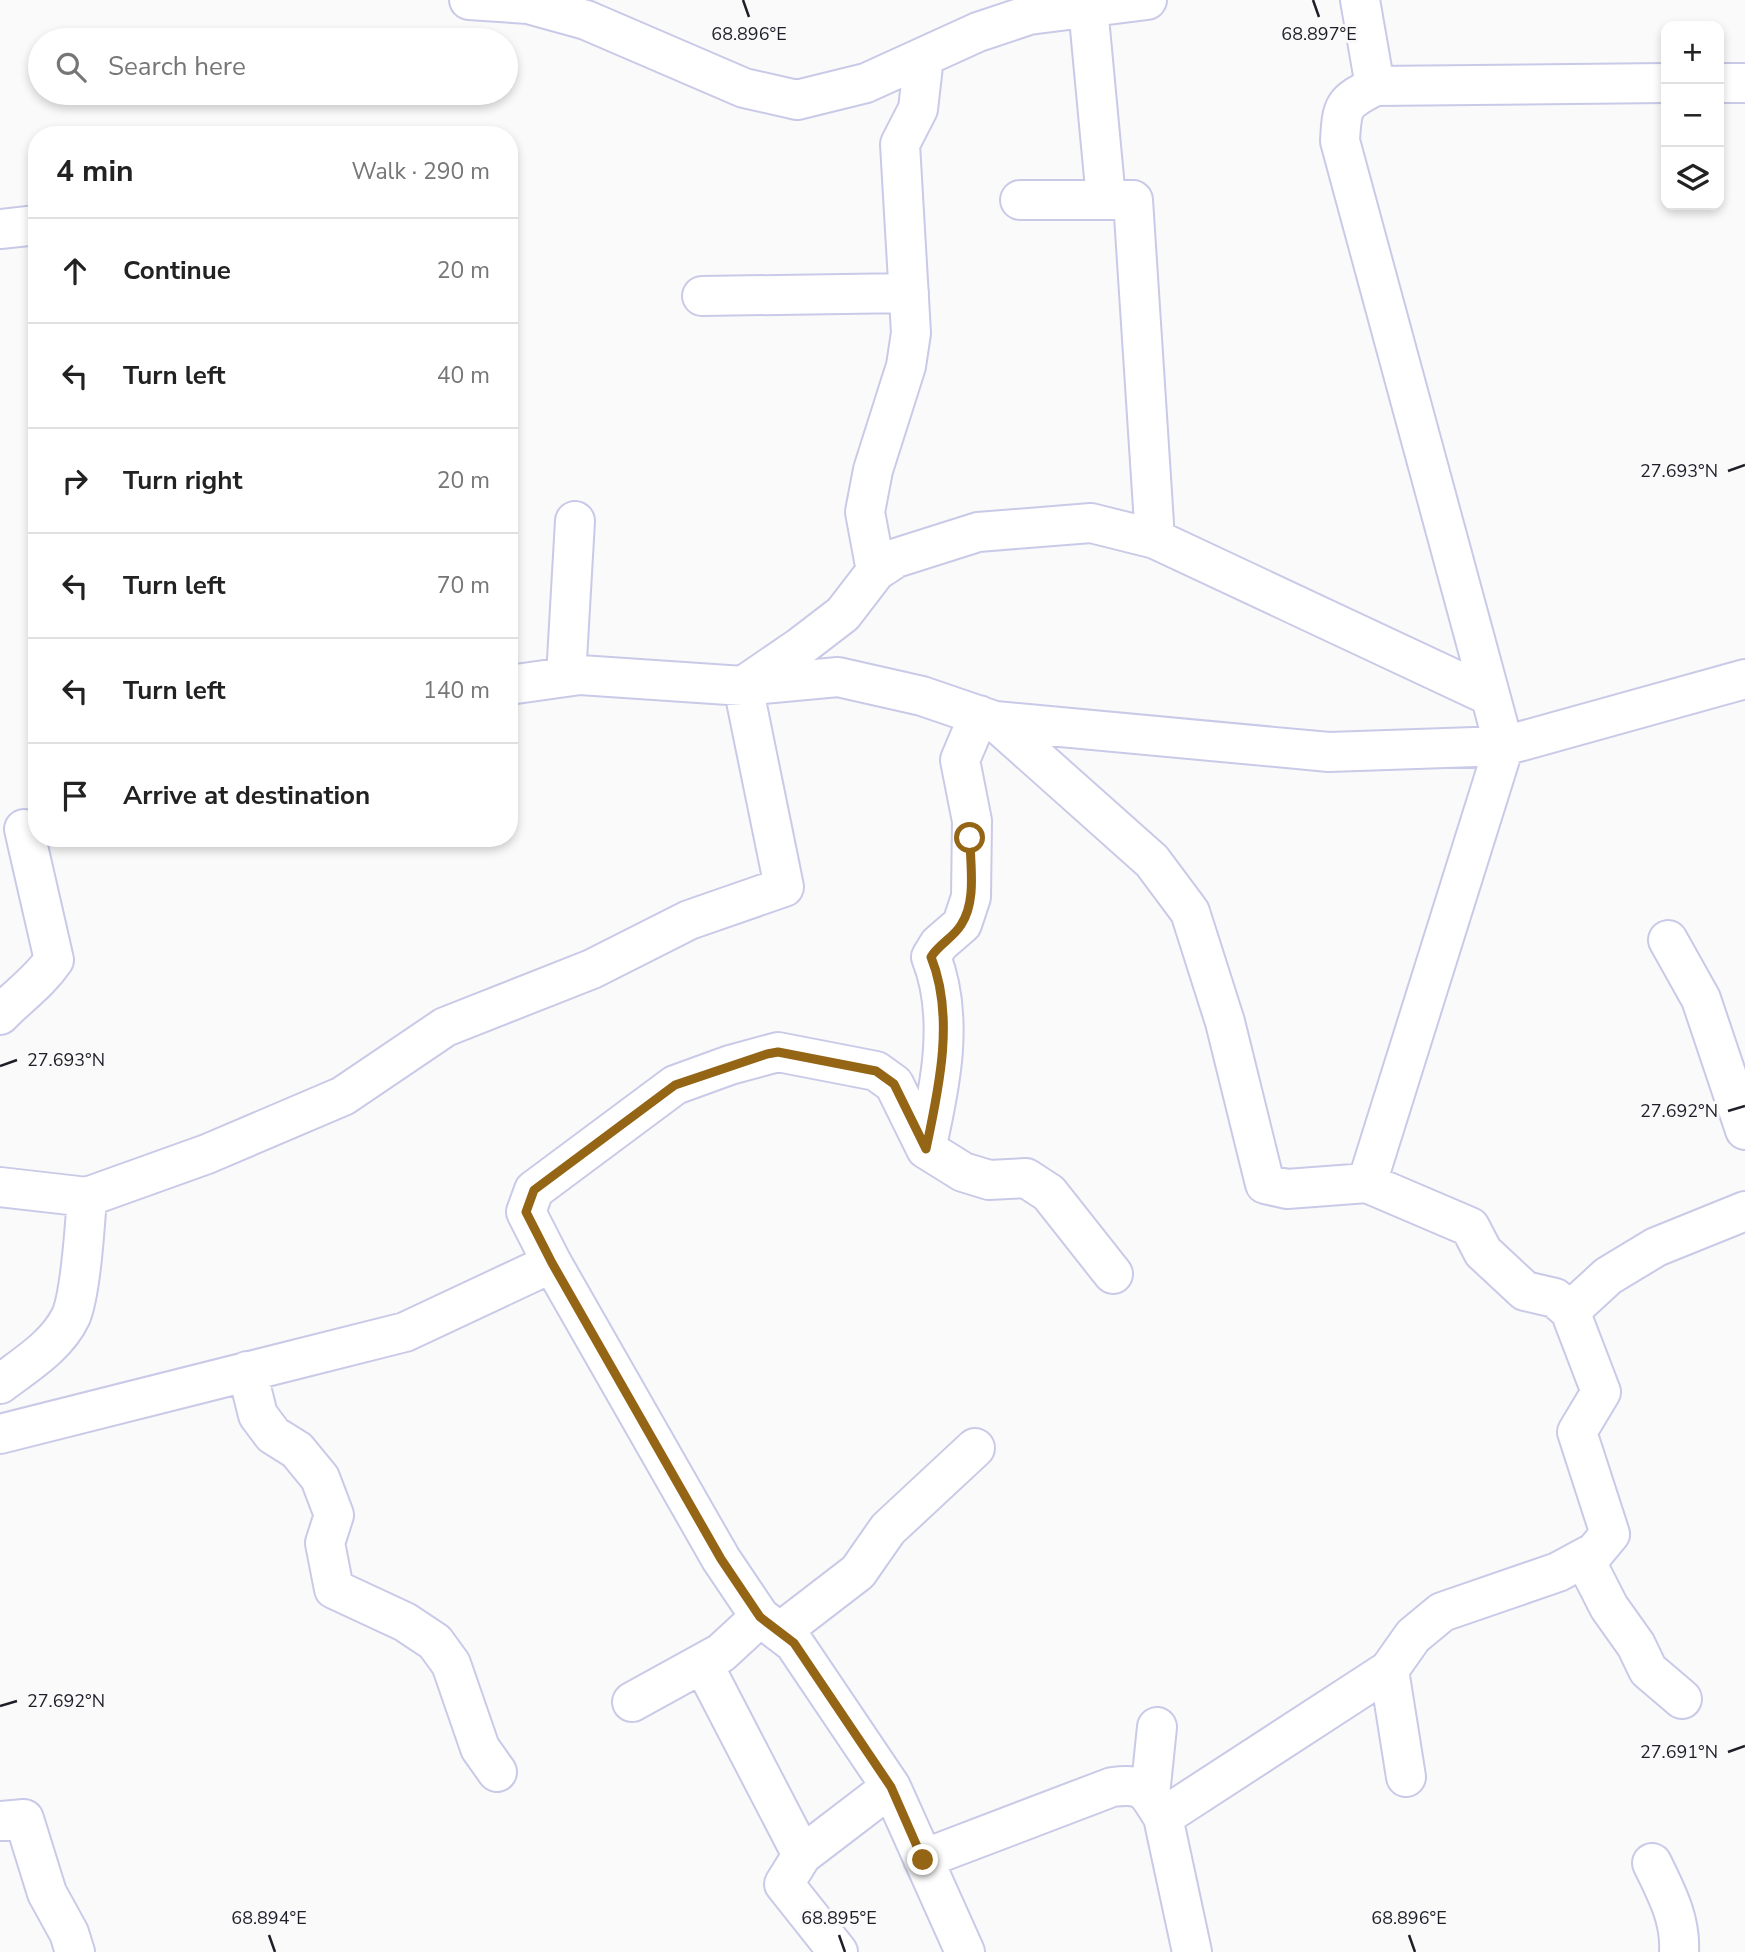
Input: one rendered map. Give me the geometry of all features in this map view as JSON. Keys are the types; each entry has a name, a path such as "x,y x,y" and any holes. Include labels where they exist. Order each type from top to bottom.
{"street":[{"path":"469,0 528,4 586,20 744,88 797,100 866,83 978,32 1029,15 1147,0"},
{"path":"1360,0 1375,86"},
{"path":"1088,7 1107,199"},
{"path":"876,571 865,512 873,470 905,366 911,333 900,144 918,109 924,57"},
{"path":"1367,1183 1504,746 1340,141 1341,117 1348,101 1375,86 1661,83"},
{"path":"1724,83 1745,83"},
{"path":"1020,200 1133,200 1155,540"},
{"path":"0,229 28,226"},
{"path":"702,296 909,293"},
{"path":"566,677 575,521"},
{"path":"743,686 800,648 843,614 876,571 896,558 978,532 1091,523 1155,540 1490,696"},
{"path":"518,684 580,674 743,686 838,677 922,696 987,718 1329,752 1504,746 1745,679"},
{"path":"0,1186 87,1197 207,1154 342,1096 445,1027 592,969 689,920 784,887 743,686"},
{"path":"926,1149 936,1103 944,1020 931,957 939,944 962,924 971,897 972,821 960,760 987,718"},
{"path":"987,718 1152,861 1189,912 1225,1022 1265,1184 1287,1189 1367,1183 1470,1227 1483,1252 1525,1291 1555,1298 1570,1311 1601,1392 1577,1432 1610,1534 1595,1552 1535,1583 1442,1612 1413,1636 1389,1670 1156,1806"},
{"path":"0,1015 20,993 42,978 54,960 14,828"},
{"path":"1668,940 1701,999 1745,1130"},
{"path":"965,1952 891,1787 794,1643 770,1624 721,1559 552,1263 526,1212 534,1190 675,1085 730,1065 778,1052 876,1071 894,1084 926,1149 963,1172 989,1180 1026,1178 1049,1193 1113,1274"},
{"path":"0,1384 49,1345 71,1316 85,1235 87,1197"},
{"path":"1570,1311 1608,1276 1656,1247 1745,1211"},
{"path":"0,1434 405,1332 552,1263"},
{"path":"247,1371 258,1415 273,1435 297,1450 320,1478 334,1515 325,1543 334,1589 405,1622 435,1642 452,1664 480,1748 497,1772"},
{"path":"632,1702 703,1664 858,1572 888,1530 975,1448"},
{"path":"1584,1558 1609,1607 1636,1645 1648,1670 1682,1699"},
{"path":"703,1664 802,1855"},
{"path":"1389,1670 1406,1777"},
{"path":"1157,1727 1156,1806 1192,1952"},
{"path":"923,1860 1112,1787 1133,1784 1156,1806"},
{"path":"838,1952 784,1884 802,1855 891,1787"},
{"path":"0,1821 24,1819 47,1893 69,1933 75,1952"},
{"path":"1652,1863 1672,1906 1680,1937 1679,1952"}],"route":[{"path":"923,1860 891,1787 794,1643 760,1617 721,1559 552,1263 526,1212 534,1190 675,1085 730,1065 778,1052 876,1071 894,1084 926,1149 936,1103 944,1020 931,957 939,944 962,924 971,897 970,838"}]}
